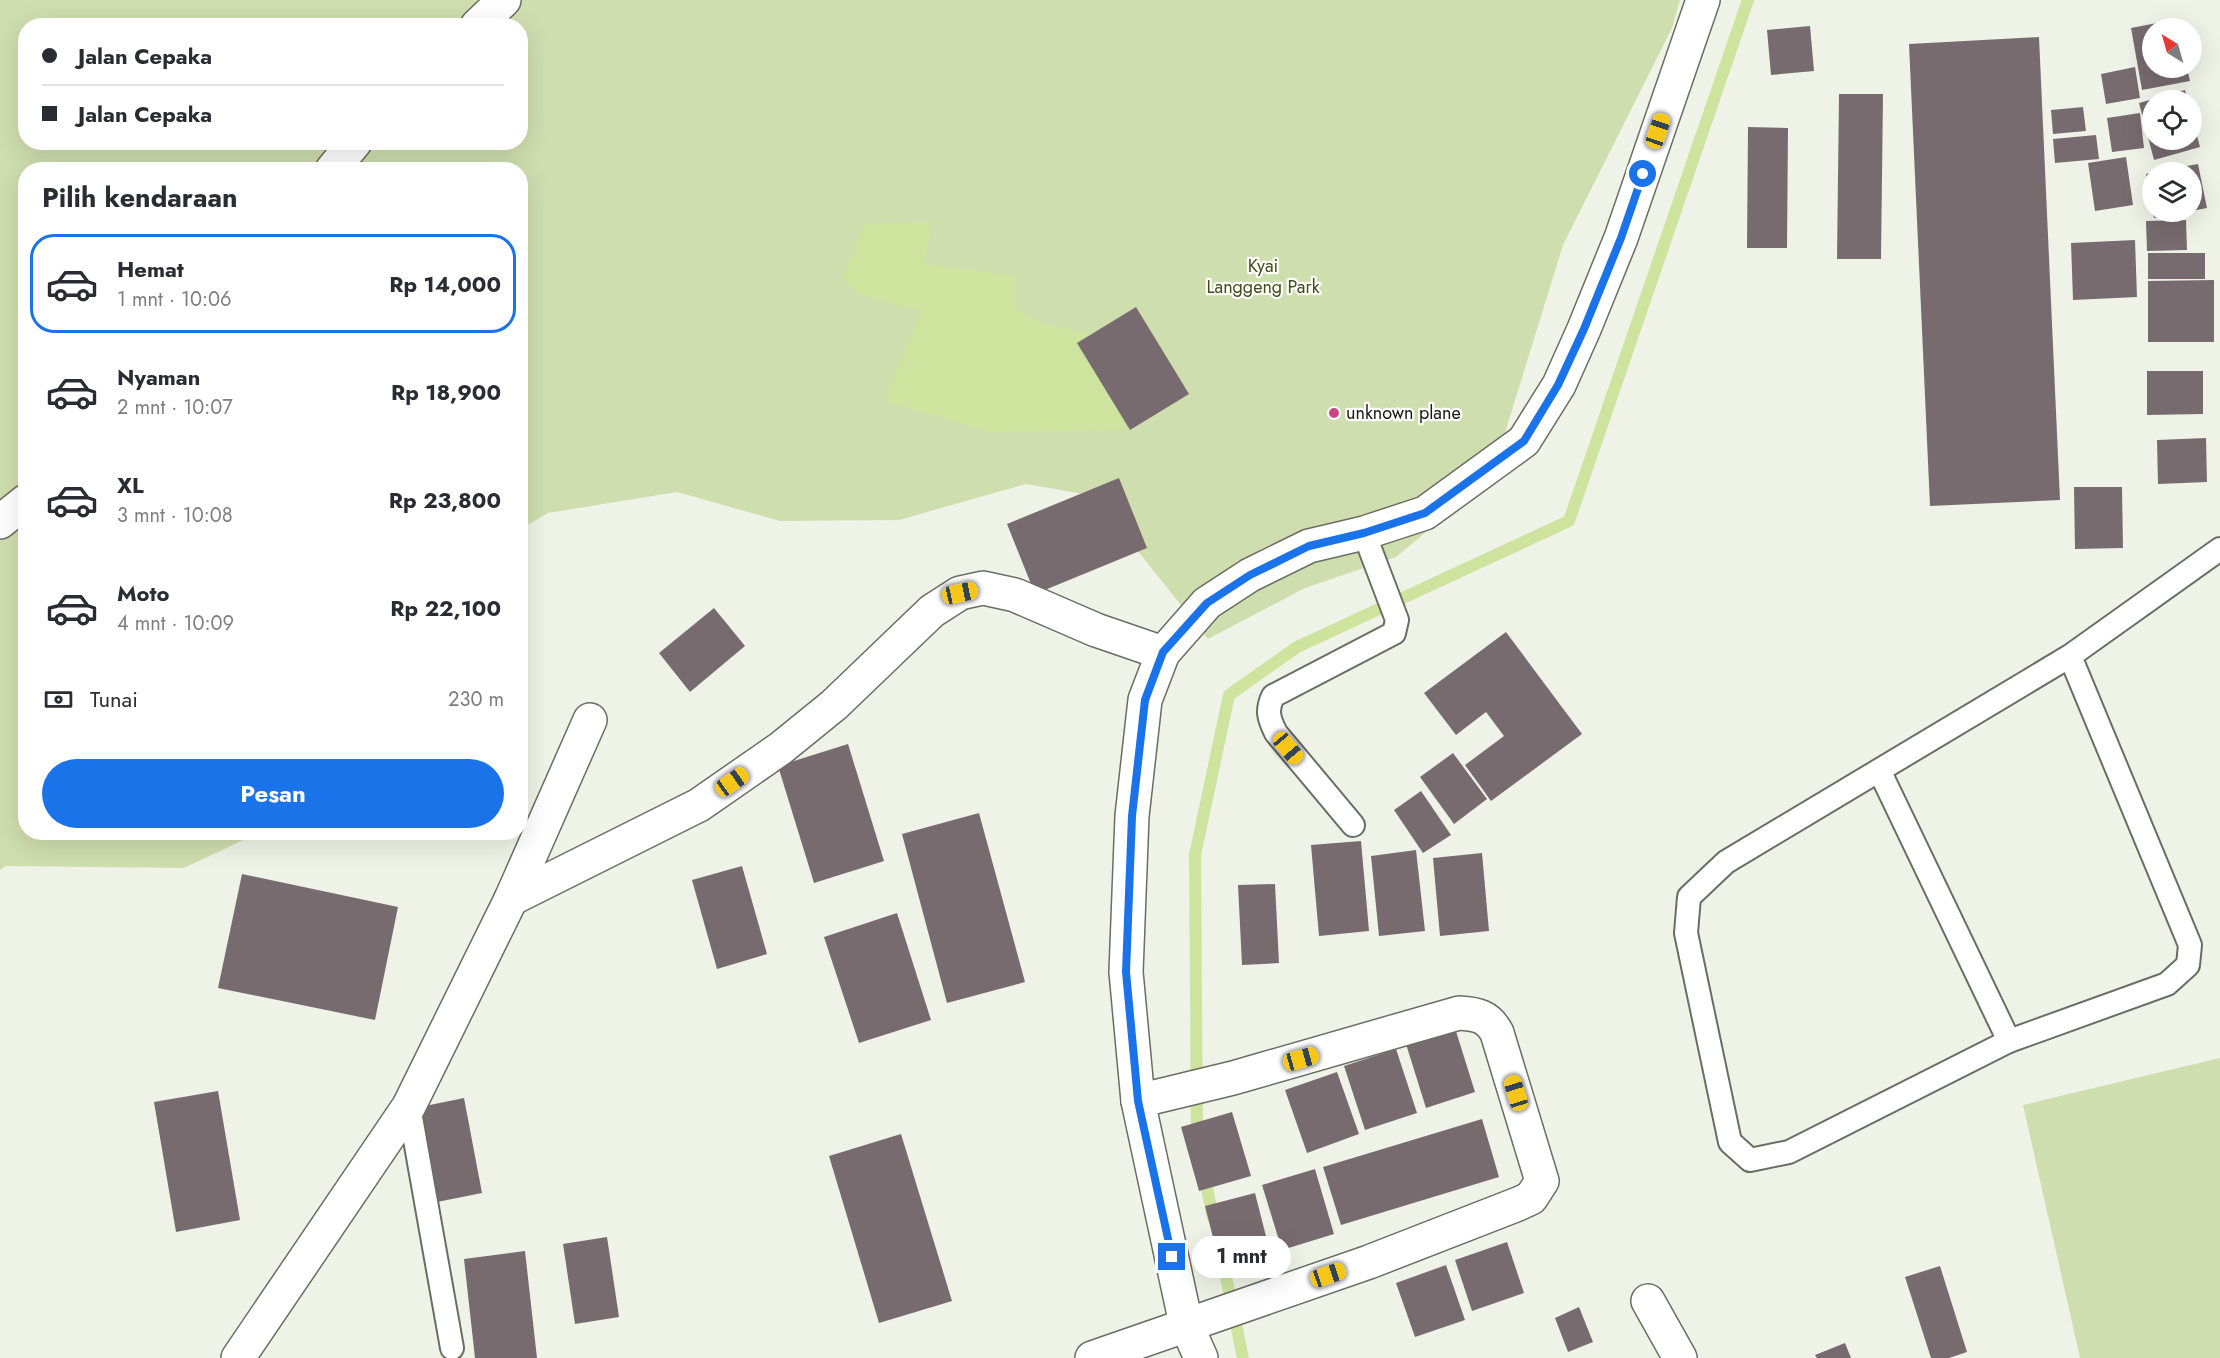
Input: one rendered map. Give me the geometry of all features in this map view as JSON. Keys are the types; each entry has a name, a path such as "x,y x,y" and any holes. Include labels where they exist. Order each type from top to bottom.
{"street":[{"path":"485,18 504,0"},
{"path":"1202,1358 1186,1324 1138,1101 1126,972 1132,816 1145,700 1163,652 1207,603 1250,575 1309,546 1364,533 1425,513 1524,441 1558,385 1621,238 1703,0"},
{"path":"339,162 348,150"},
{"path":"0,522 18,507"},
{"path":"511,899 699,805 781,748 834,705 932,611 960,593 983,588 1015,595 1096,630 1163,652"},
{"path":"238,1358 409,1106 511,899 590,720"},
{"path":"1092,1358 1368,1262 1518,1204 1531,1197 1540,1188 1541,1174 1497,1033 1485,1017 1474,1014 1459,1013 1233,1078 1138,1101"},
{"path":"1648,1301 1680,1358"}],"lane":[{"path":"1353,825 1276,733 1269,719 1268,707 1274,696 1394,633 1397,620 1364,533"},
{"path":"2070,656 2190,945 2188,965 2167,984 2009,1041 1789,1152 1750,1160 1730,1142 1686,933 1689,897 1726,862 1880,772 1952,725 2070,656 2220,549"},
{"path":"1880,772 2009,1041"},
{"path":"409,1106 452,1348"}],"green space":[{"name":"Kyai Langgeng Park","path":"0,0 1680,0 1672,28 1563,245 1491,478 1396,557 1305,588 1208,639 1094,496 1026,484 899,520 780,521 677,492 548,513 528,525 528,162 18,162 18,840 243,840 184,868 6,866 0,870"},
{"path":"2220,1058 2220,1358 2080,1358 2023,1105"}],"shaded area":[{"path":"932,222 924,264 1015,276 1017,308 1042,324 1117,339 1130,430 990,432 883,400 922,311 858,294 842,279 864,224"}],"building":[{"path":"1810,26 1814,71 1771,75 1767,30"},
{"path":"2142,26 2142,78 2189,78 2190,81 2142,90 2131,28"},
{"path":"2039,37 2060,500 1930,506 1909,44"},
{"path":"2135,67 2140,98 2106,104 2101,74"},
{"path":"1839,94 1883,94 1881,259 1837,259"},
{"path":"2083,107 2086,131 2053,134 2051,110"},
{"path":"2140,113 2142,148 2112,152 2107,118"},
{"path":"1748,127 1788,128 1787,248 1747,248"},
{"path":"2096,135 2099,159 2055,163 2053,139"},
{"path":"2151,150 2189,150 2154,160"},
{"path":"2126,157 2133,205 2095,211 2088,163"},
{"path":"2202,184 2207,208 2202,209"},
{"path":"2146,222 2186,222 2187,250 2147,251"},
{"path":"2135,240 2137,297 2073,300 2071,243"},
{"path":"2148,253 2205,253 2205,279 2148,279"},
{"path":"2214,280 2214,342 2148,342 2148,281"},
{"path":"1136,307 1189,394 1130,430 1077,343"},
{"path":"2147,371 2203,371 2203,414 2147,415"},
{"path":"2206,438 2207,482 2158,484 2157,440"},
{"path":"1119,478 1147,548 1035,594 1007,524"},
{"path":"2074,487 2122,487 2123,548 2075,549"},
{"path":"714,608 745,646 690,692 659,653"},
{"path":"1506,632 1582,734 1491,801 1465,765 1504,736 1486,712 1456,735 1424,693"},
{"path":"848,744 884,861 814,883 778,766"},
{"path":"1453,753 1487,799 1454,824 1420,777"},
{"path":"1421,791 1451,835 1423,853 1394,810"},
{"path":"979,813 1025,982 947,1003 902,834"},
{"path":"1361,841 1369,931 1319,936 1311,845"},
{"path":"1416,850 1425,931 1379,936 1371,856"},
{"path":"1482,853 1489,931 1440,936 1433,858"},
{"path":"742,866 767,954 717,969 692,880"},
{"path":"242,874 398,907 375,1020 218,988"},
{"path":"1275,884 1279,963 1242,965 1238,885"},
{"path":"897,913 931,1020 859,1043 824,937"},
{"path":"1455,1028 1475,1092 1426,1108 1406,1044"},
{"path":"1396,1049 1417,1113 1365,1130 1344,1066"},
{"path":"1337,1072 1359,1134 1307,1153 1285,1090"},
{"path":"218,1091 240,1220 176,1232 154,1102"},
{"path":"464,1098 482,1193 437,1202 420,1107"},
{"path":"1232,1112 1251,1176 1199,1191 1181,1127"},
{"path":"1482,1119 1499,1177 1341,1225 1323,1167"},
{"path":"901,1134 952,1301 879,1323 829,1156"},
{"path":"1315,1169 1334,1234 1282,1250 1262,1185"},
{"path":"1255,1193 1271,1256 1221,1269 1205,1206"},
{"path":"607,1237 619,1317 575,1324 563,1244"},
{"path":"1507,1242 1524,1293 1472,1311 1455,1260"},
{"path":"525,1251 537,1358 475,1358 464,1259"},
{"path":"1446,1265 1465,1320 1415,1337 1396,1283"},
{"path":"1940,1266 1967,1352 1949,1358 1931,1358 1905,1277"},
{"path":"1579,1307 1593,1342 1568,1352 1555,1318"},
{"path":"1845,1343 1851,1358 1817,1358 1815,1355"}],"waterway":[{"path":"1197,1139 1195,855 1229,695 1297,647 1569,521 1748,0"},
{"path":"1204,1174 1213,1218"},
{"path":"1221,1253 1243,1358"}],"place":[{"name":"unknown plane","path":"1334,413"}],"route":[{"path":"1172,1257 1138,1101 1126,972 1132,816 1145,700 1163,652 1207,603 1250,575 1309,546 1364,533 1425,513 1524,441 1558,385 1584,329 1621,238 1643,174"}]}
